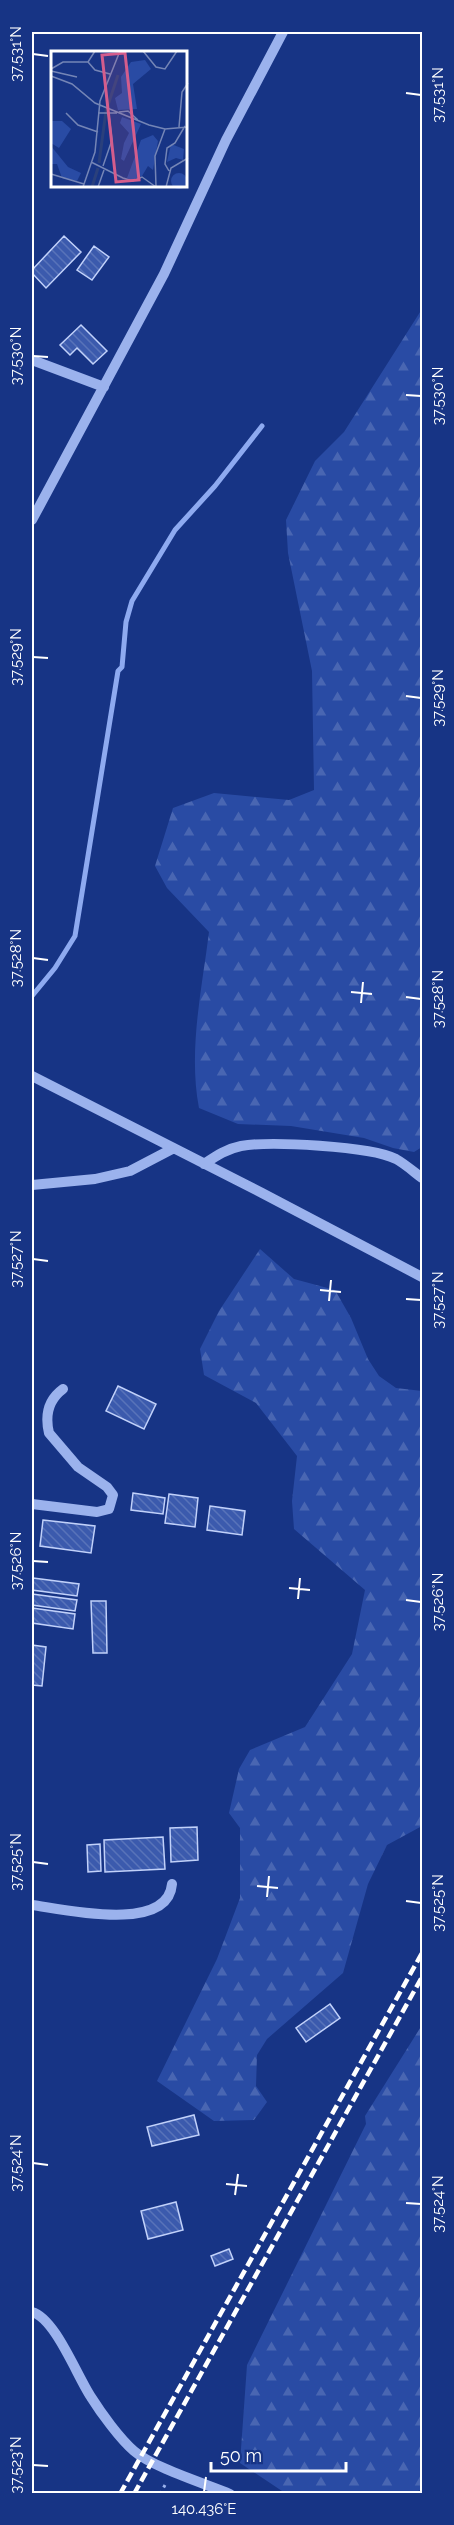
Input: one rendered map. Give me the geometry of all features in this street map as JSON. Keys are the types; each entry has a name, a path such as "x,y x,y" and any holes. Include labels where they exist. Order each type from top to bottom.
{"street":[{"path":"32,520 164,274 226,141 283,32"},
{"path":"32,360 104,387"},
{"path":"32,1076 423,1277"},
{"path":"204,1164 224,1150 241,1146 268,1144 324,1146 371,1152 395,1158 423,1178"},
{"path":"32,1185 95,1179 130,1171 174,1148"},
{"path":"32,1504 98,1512 109,1509 113,1502 113,1494 107,1487 78,1467 49,1433 47,1424 49,1408 55,1395 63,1389"},
{"path":"32,1905 92,1915 139,1913 152,1909 165,1901 172,1884"},
{"path":"32,2312 39,2314 48,2325 91,2397 134,2452 230,2493"}],"green space":[{"path":"422,309 422,1147 414,1152 393,1148 364,1138 291,1126 238,1124 199,1108 195,1042 209,932 167,888 155,866 173,808 214,793 289,800 314,790 312,671 288,553 286,520 315,461 344,432"},
{"path":"260,1249 294,1279 335,1290 351,1318 368,1359 379,1376 396,1388 422,1391 422,1826 387,1845 368,1884 343,1973 267,2039 257,2055 256,2086 267,2102 254,2120 214,2121 157,2081 217,1959 240,1898 240,1828 229,1813 239,1769 250,1750 305,1727 352,1654 365,1590 294,1529 292,1501 297,1456 256,1403 204,1375 200,1349 219,1311"},
{"path":"422,2025 422,2489 412,2494 285,2493 240,2463 247,2365 366,2124 365,2116"}],"building":[{"path":"64,236 81,252 46,288 32,273 32,270"},
{"path":"94,246 109,257 92,280 77,270"},
{"path":"81,325 107,351 93,364 77,348 70,355 60,345"},
{"path":"118,1386 156,1404 144,1429 106,1411"},
{"path":"133,1493 165,1498 163,1514 131,1510"},
{"path":"169,1494 198,1498 195,1527 165,1523"},
{"path":"210,1506 245,1511 242,1535 207,1530"},
{"path":"43,1520 95,1526 91,1553 40,1546"},
{"path":"33,1578 79,1584 77,1596 32,1590"},
{"path":"32,1594 77,1600 75,1611 32,1605"},
{"path":"91,1601 106,1601 107,1653 93,1653"},
{"path":"32,1608 75,1614 73,1629 32,1623"},
{"path":"32,1645 46,1647 42,1686 32,1685"},
{"path":"197,1827 198,1860 171,1862 170,1828"},
{"path":"163,1837 165,1869 105,1872 104,1840"},
{"path":"100,1844 101,1871 88,1872 87,1845"},
{"path":"330,2004 340,2018 306,2042 296,2028"},
{"path":"194,2115 199,2135 152,2146 147,2127"},
{"path":"176,2202 183,2230 148,2239 141,2211"},
{"path":"229,2249 233,2259 215,2266 211,2256"}],"waterway":[{"path":"32,996 55,968 75,936 118,671 122,667 126,622 132,601 175,530 215,486 262,426"}],"railway":[{"path":"120,2494 422,1953"},
{"path":"134,2494 422,1977"}]}
